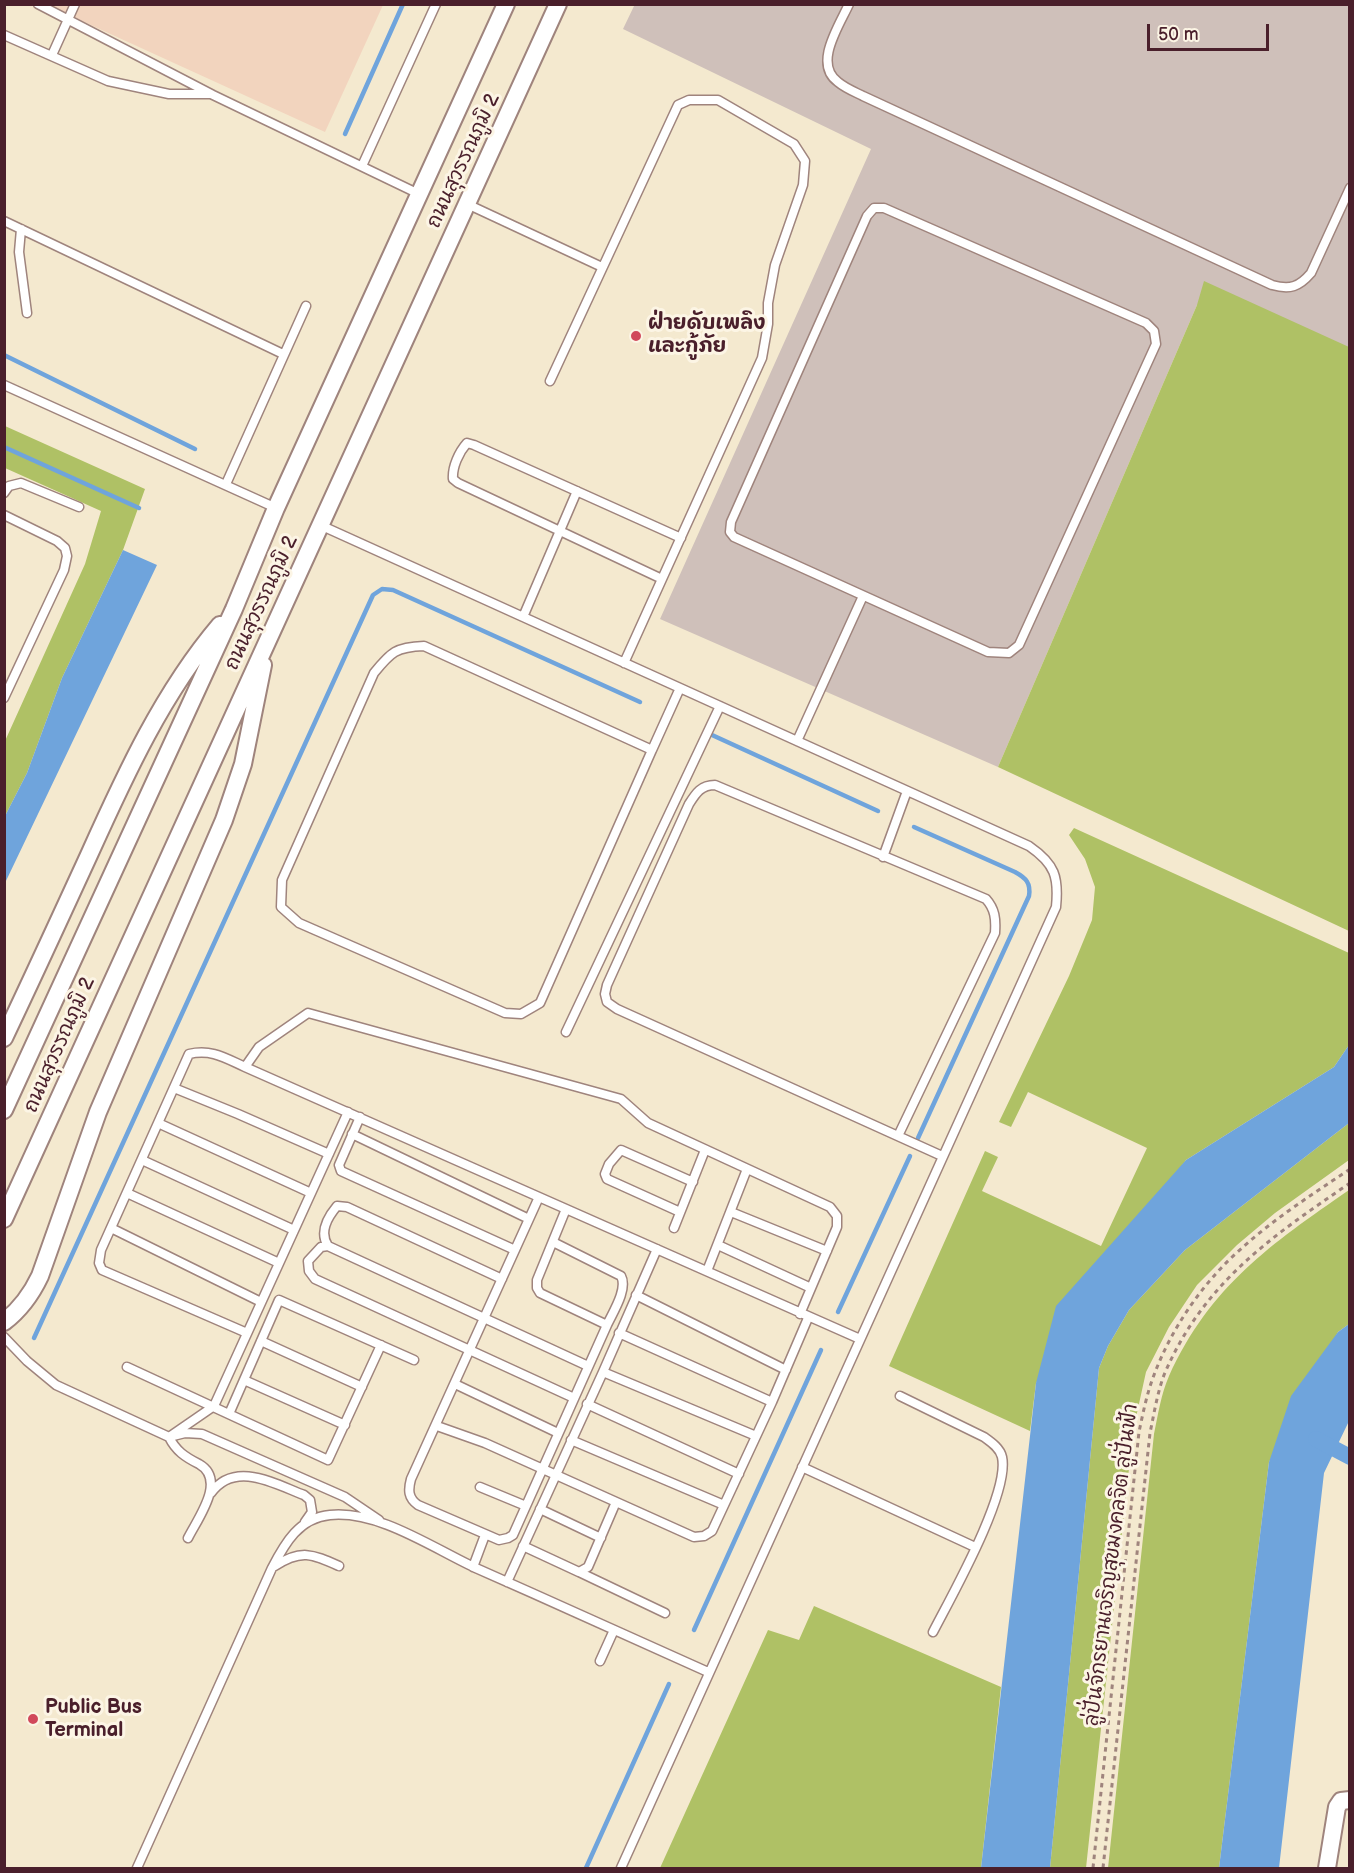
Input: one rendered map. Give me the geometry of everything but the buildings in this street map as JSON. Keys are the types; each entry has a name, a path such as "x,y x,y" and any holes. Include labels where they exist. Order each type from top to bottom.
{"street":[{"name":"ถนนสุวรรณภูมิ 2","path":"4,1110 234,609 276,508 506,4"},
{"name":"ถนนสุวรรณภูมิ 2","path":"4,1219 558,4"},
{"path":"4,1038 119,788 179,680 199,650 234,609"},
{"path":"4,1322 20,1310 40,1275 94,1121 224,820 239,775 256,704 267,640"},
{"path":"1328,1860 1337,1807 1341,1801 1350,1800"}],"lane":[{"path":"38,4 213,94 419,194"},
{"path":"52,55 75,4"},
{"path":"362,166 436,4"},
{"path":"849,4 831,44 827,59 827,69 837,82 1272,285 1292,288 1302,284 1311,273 1350,188"},
{"path":"4,35 108,81 169,94 213,94"},
{"path":"550,381 678,105 689,100 718,100 794,144 805,161 803,184 775,265 762,358 624,663"},
{"path":"467,204 602,267"},
{"path":"874,208 884,208 1146,323 1154,331 1156,344 1019,645 1009,653 988,652 863,596 734,537 730,532 731,522 857,238 867,216 874,208"},
{"path":"4,221 283,354"},
{"path":"21,229 19,252 27,313"},
{"path":"226,484 306,306"},
{"path":"4,385 276,508"},
{"path":"662,579 453,479 452,474 461,450 467,443 474,445 681,538"},
{"path":"4,494 9,486 21,483 79,507"},
{"path":"523,617 577,491"},
{"path":"4,515 57,541 65,548 67,556 64,570 4,698"},
{"path":"320,525 1029,846 1043,856 1053,869 1058,887 1056,908 708,1672 621,1869"},
{"path":"797,741 863,596"},
{"path":"652,750 424,646 406,646 392,651 374,673 282,880 281,907 299,923 505,1013 520,1014 540,1003 680,688"},
{"path":"566,1032 720,706"},
{"path":"898,1136 995,933 996,919 992,906 986,898 715,785 707,785 698,791 689,804 607,985 605,994 607,1002 617,1009 942,1156"},
{"path":"883,857 907,791"},
{"path":"245,1066 259,1047 308,1013 621,1099 648,1123 830,1207 837,1216 837,1227 811,1288 786,1370 712,1531 704,1536 694,1536 485,1443 436,1426"},
{"path":"247,1333 102,1270 99,1263 101,1250 189,1054 203,1051 218,1054 860,1339"},
{"path":"174,1088 238,1113 329,1154"},
{"path":"169,1437 213,1406 348,1112"},
{"path":"360,1118 339,1165 341,1172 515,1250"},
{"path":"159,1123 311,1193"},
{"path":"352,1134 529,1219"},
{"path":"680,1212 607,1179 605,1174 609,1164 621,1150 693,1182"},
{"path":"674,1228 705,1150"},
{"path":"142,1160 294,1230"},
{"path":"707,1271 747,1169"},
{"path":"127,1193 279,1263"},
{"path":"539,1197 411,1479 409,1490 411,1500 418,1505 499,1540 513,1535 623,1288 624,1281 621,1276 553,1242"},
{"path":"328,1246 322,1233 337,1206 347,1207 502,1279"},
{"path":"566,1209 537,1280 537,1288 540,1293 607,1325"},
{"path":"731,1212 827,1251"},
{"path":"111,1228 261,1302"},
{"path":"718,1245 811,1288"},
{"path":"574,1398 315,1279 309,1271 308,1261 321,1247 328,1246 588,1366"},
{"path":"507,1582 657,1249"},
{"path":"636,1296 786,1370"},
{"path":"229,1414 279,1300 414,1360"},
{"path":"619,1333 772,1402"},
{"path":"4,1337 27,1361 56,1385 169,1437 178,1452 202,1466 209,1473 211,1482 209,1496"},
{"path":"261,1341 362,1386"},
{"path":"127,1367 328,1460 381,1345"},
{"path":"603,1372 756,1436"},
{"path":"244,1380 345,1425"},
{"path":"455,1384 558,1433"},
{"path":"900,1396 984,1437 1002,1456 1000,1483 993,1507 933,1632"},
{"path":"587,1404 739,1474"},
{"path":"169,1437 185,1433 202,1434 345,1497 381,1522"},
{"path":"571,1440 724,1505"},
{"path":"802,1467 975,1547"},
{"path":"188,1538 209,1496 217,1486 230,1478 243,1475 255,1476 310,1500 312,1512 303,1525"},
{"path":"480,1487 526,1506"},
{"path":"579,1572 588,1567 616,1502"},
{"path":"540,1509 601,1538"},
{"path":"137,1869 272,1568 285,1544 298,1528 312,1519 345,1514 381,1522 473,1567 708,1672"},
{"path":"473,1567 484,1535"},
{"path":"523,1546 665,1613"},
{"path":"272,1568 296,1555 307,1554 339,1566"},
{"path":"600,1661 614,1630"},
{"path":"142,1857 142,1869"}],"path":[{"name":"ลู่ปั่นจักรยานเจริญสุขมงคลจิต ลู่ปั่นฟ้า","path":"1093,1869 1139,1432 1154,1374 1176,1329 1203,1289 1241,1248 1350,1169"},
{"path":"1103,1869 1150,1433 1164,1376 1185,1334 1210,1296 1248,1258 1286,1227 1350,1183"}],"shaded area":[{"path":"635,4 1349,5 1349,374 1197,305 998,767 660,619 871,149 623,29"},
{"path":"47,5 383,5 325,132"}],"green space":[{"path":"1204,281 1349,347 1349,931 998,767 1197,305"},
{"path":"5,426 145,489 123,550 62,678 27,773 5,816 5,741 85,564 101,511 5,468"},
{"path":"1074,828 1349,953 1349,1045 1334,1067 1186,1160 1036,1383 1030,1431 889,1366 985,1151 998,1157 982,1191 1101,1246 1147,1148 1028,1092 1011,1127 999,1122 1069,976 1092,920 1095,887 1085,859 1069,835"},
{"path":"1349,1123 1349,1160 1275,1213 1237,1245 1197,1285 1169,1327 1146,1372 1133,1431 1086,1868 1050,1868 1099,1368 1108,1346 1129,1310 1185,1250"},
{"path":"1349,1190 1349,1324 1338,1332 1269,1462 1219,1868 1108,1868 1154,1434 1166,1383 1185,1344 1223,1292 1269,1249"},
{"path":"814,1606 1001,1687 981,1868 660,1868 768,1630 799,1640"}],"water":[{"path":"123,550 157,565 5,883 5,816 27,773 62,678"},
{"path":"1349,1045 1349,1123 1185,1250 1129,1310 1108,1346 1099,1368 1050,1868 981,1868 1036,1383 1056,1306 1186,1160 1334,1067"},
{"path":"1349,1324 1349,1421 1324,1473 1279,1868 1219,1868 1269,1462 1291,1396 1338,1332"}],"waterway":[{"path":"345,134 403,4"},
{"path":"4,355 195,449"},
{"path":"4,447 139,508"},
{"path":"34,1338 373,595 382,589 393,590 640,702"},
{"path":"712,735 878,811"},
{"path":"914,827 1015,872 1027,881 1029,888 1029,896 918,1138"},
{"path":"838,1312 910,1156"},
{"path":"694,1630 821,1350"},
{"path":"1316,1439 1350,1457"},
{"path":"586,1868 669,1684"}],"place":[{"name":"ฝ่ายดับเพลิง และกู้ภัย","path":"636,336"},
{"name":"Public Bus Terminal","path":"33,1719"}]}
